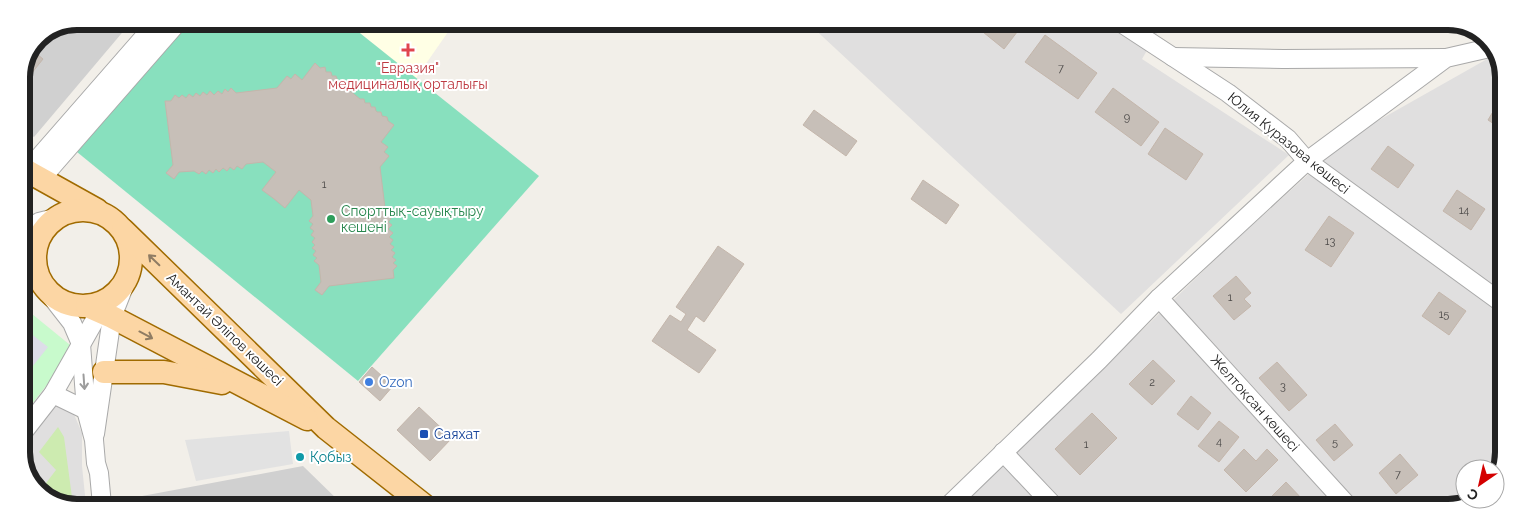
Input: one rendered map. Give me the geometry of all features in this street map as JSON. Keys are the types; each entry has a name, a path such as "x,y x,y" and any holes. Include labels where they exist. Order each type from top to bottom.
{"main road":[{"path":"30,172 113,220 123,230 130,243 132,255 131,268 127,279 120,289 101,303 100,311 59,300 30,270"},
{"path":"43,285 35,265 35,252 38,239 45,227 55,218 69,211 85,209 100,212"},
{"name":"Амантай Әліпов көшесі","path":"123,230 326,428 416,499"},
{"name":"Амантай Әліпов көшесі","path":"100,311 326,428"},
{"path":"104,372 164,372 245,387"}],"street":[{"path":"30,172 150,30"},
{"path":"30,172 171,30"},
{"name":"Юлия Куразова көшесі","path":"1132,30 1228,94 1288,139 1307,161 1495,298"},
{"path":"1173,56 1283,59 1446,58 1486,49"},
{"path":"955,499 1160,298 1307,161 1446,58"},
{"path":"30,227 38,222 55,218"},
{"path":"43,285 72,323 81,344 86,410 94,440 101,499"},
{"name":"Желтоқсан көшесі","path":"1160,298 1342,499"},
{"path":"30,423 53,394 100,311"},
{"path":"94,440 104,372 100,311"},
{"path":"53,394 86,410"},
{"path":"1003,452 1047,499"}],"shaded area":[{"path":"124,30 34,137 30,134 30,77 31,68 38,51 51,38 68,31"},
{"name":"\"Евразия\" медициналық орталығы","path":"356,30 449,30 416,78"},
{"path":"816,30 1455,30 1157,33 1142,59 1289,155 1121,314"},
{"path":"1491,57 1495,74 1495,459 1455,459 1454,499 968,499 1229,246 1351,136"},
{"path":"30,333 48,347 30,370"},
{"path":"61,404 73,412 82,433 82,466 85,499 71,499 56,494 40,481 32,467 30,435 51,408"},
{"path":"289,431 293,464 196,481 185,440"},
{"path":"303,466 337,499 142,499 142,496"}],"green space":[{"name":"Спорттық-сауықтыру кешені","path":"175,30 356,30 539,176 358,381 77,152"},
{"path":"30,312 75,349 30,406"},
{"path":"58,427 64,437 72,499 62,497 44,485 56,470 39,452"}],"building":[{"path":"980,30 1019,30 1004,49"},
{"path":"1045,35 1097,73 1078,99 1025,62"},
{"path":"37,54 43,59 30,75"},
{"path":"315,63 320,68 325,67 326,72 331,72 332,76 336,76 338,81 342,81 343,85 348,86 349,90 360,99 364,99 365,103 370,103 371,107 375,107 377,112 381,112 382,116 387,117 388,121 394,125 381,142 388,147 384,152 389,156 380,167 385,208 390,212 387,215 391,219 388,222 392,225 388,229 393,233 389,237 393,240 390,244 394,247 391,250 395,253 392,257 396,260 393,263 397,266 393,270 394,278 329,286 322,295 315,290 321,282 319,265 314,261 317,258 313,255 316,251 312,248 315,245 312,242 315,238 311,235 314,231 310,228 313,224 309,221 313,216 311,200 299,190 285,208 262,190 276,172 263,162 246,164 242,169 237,166 234,170 230,167 227,171 223,168 219,172 216,169 213,173 209,170 206,174 202,171 199,174 194,171 179,172 174,179 166,173 173,165 165,101 171,101 175,95 179,98 182,95 186,98 189,94 193,97 196,93 200,96 203,92 207,95 210,91 214,95 218,91 222,94 225,89 228,92 231,88 236,93 277,88 287,76 291,79 295,74 302,80"},
{"path":"1113,88 1159,122 1141,146 1095,112"},
{"path":"1495,108 1495,125 1488,120"},
{"path":"814,110 857,141 846,156 803,125"},
{"path":"1165,128 1203,154 1186,180 1148,154"},
{"path":"1388,146 1414,165 1398,188 1371,169"},
{"path":"923,180 959,205 946,224 911,199"},
{"path":"1457,190 1485,209 1471,230 1443,211"},
{"path":"1329,216 1354,233 1331,267 1305,250"},
{"path":"718,246 744,264 704,322 696,316 687,330 716,350 699,373 652,341 670,315 681,322 686,314 676,307"},
{"path":"1236,276 1251,293 1244,299 1251,306 1234,320 1213,296"},
{"path":"1439,292 1466,311 1449,335 1422,316"},
{"path":"1153,360 1175,381 1152,405 1129,384"},
{"path":"1277,362 1307,395 1289,411 1259,378"},
{"path":"372,367 393,386 380,401 359,382"},
{"path":"1191,396 1211,413 1198,430 1177,414"},
{"name":"Саяхат","path":"419,407 452,438 430,461 397,430"},
{"path":"1092,413 1117,438 1080,475 1055,449"},
{"path":"1219,421 1239,437 1219,462 1198,446"},
{"path":"1335,424 1353,445 1334,461 1316,440"},
{"path":"1244,449 1256,461 1267,449 1278,460 1246,492 1224,470"},
{"path":"1400,454 1418,475 1396,494 1379,473"},
{"path":"1286,482 1302,499 1269,499"}],"place":[{"name":"\"Евразия\" медициналық орталығы","path":"408,50"},
{"name":"Спорттық-сауықтыру кешені","path":"331,219"},
{"name":"Ozon","path":"369,382"},
{"name":"Саяхат","path":"424,434"},
{"name":"Қобыз","path":"300,457"}]}
